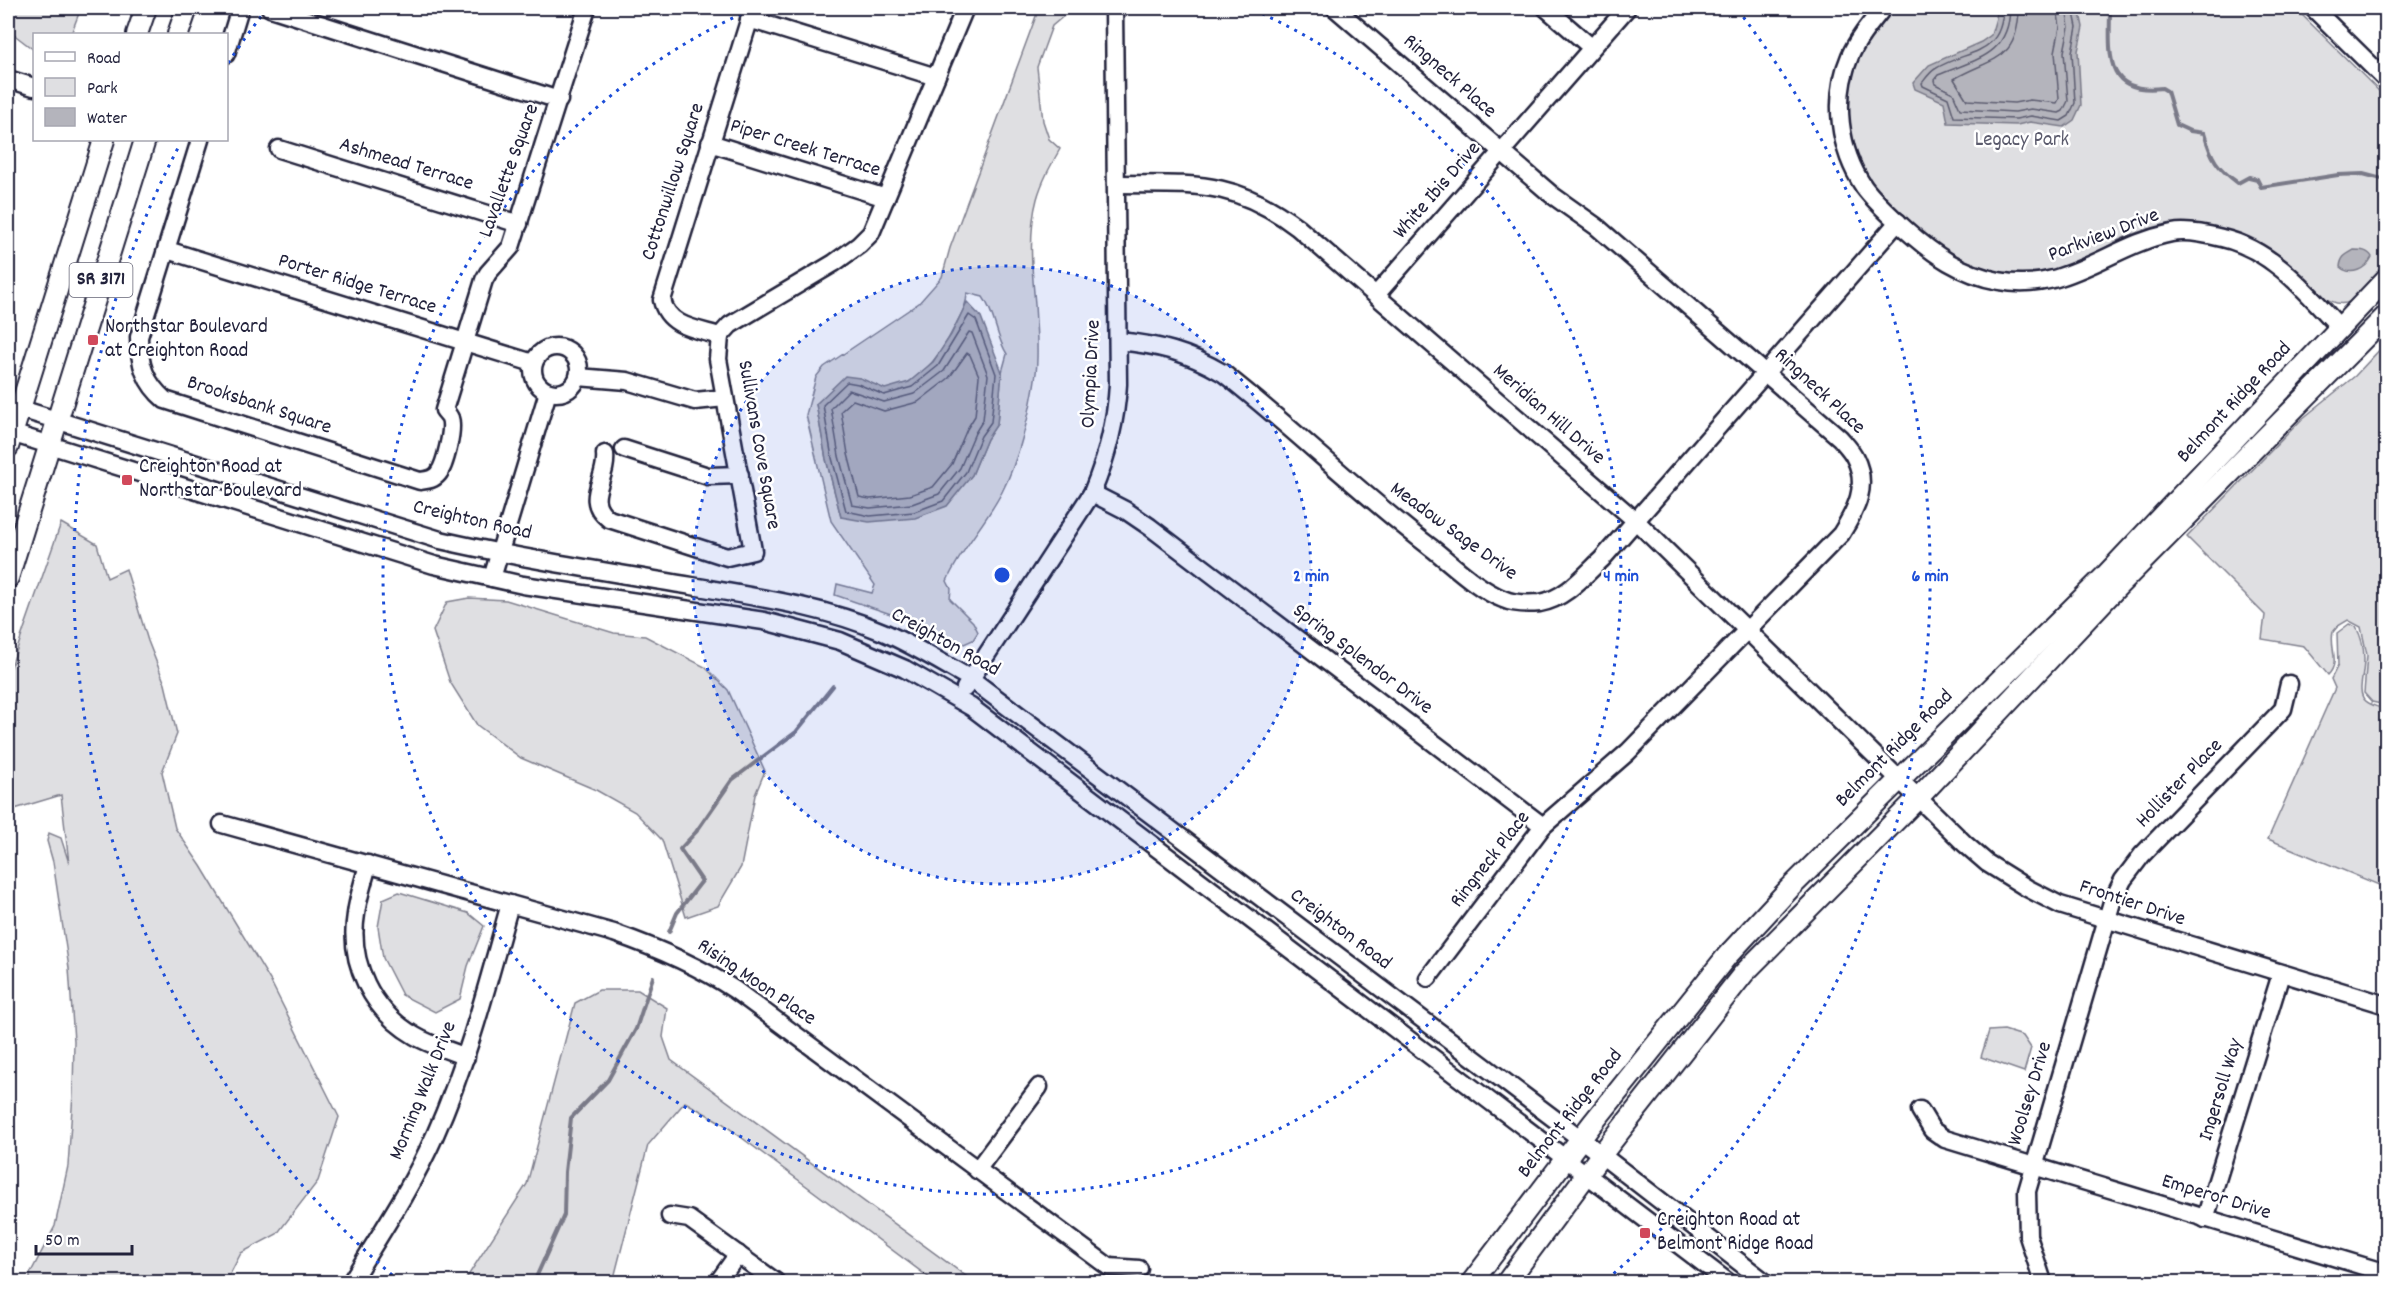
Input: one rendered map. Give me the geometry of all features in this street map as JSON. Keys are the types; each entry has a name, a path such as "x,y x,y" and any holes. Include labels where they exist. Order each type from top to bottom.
{"main road":[{"path":"137,33 146,8"},
{"path":"178,33 187,8"},
{"name":"SR 3171","path":"9,438 13,406 104,141"},
{"name":"SR 3171","path":"8,578 145,141"},
{"name":"Belmont Ridge Road","path":"1472,1282 1581,1139 1727,956 1790,888 2104,577 2386,279"},
{"path":"1507,1282 1601,1155 1744,973 1918,798 2118,586 2386,316"}],"street":[{"path":"228,47 240,8"},
{"path":"270,8 320,16 559,100"},
{"name":"Lavallette Square","path":"466,343 488,273 511,247 587,8"},
{"name":"Sullivans Cove Square","path":"605,454 606,464 596,504 601,513 609,519 728,557 753,551 718,359 720,336 730,325 859,245 871,233 965,8"},
{"name":"Olympia Drive","path":"957,698 1092,493 1106,458 1116,417 1118,341 1114,8"},
{"name":"Ringneck Place","path":"1335,8 1501,153 1552,195 1597,227 1840,438 1855,458 1860,480 1860,499 1855,512 1841,534 1628,752 1543,826 1428,978"},
{"path":"1546,8 1591,47"},
{"name":"White Ibis Drive","path":"1377,295 1627,8"},
{"name":"Parkview Drive","path":"1883,8 1865,29 1849,58 1842,90 1842,134 1849,158 1866,189 1898,222 1950,265 1972,274 2000,281 2022,283 2060,278 2081,271 2130,246 2174,233 2223,238 2256,251 2289,275 2339,327"},
{"path":"2313,8 2386,80"},
{"path":"751,13 936,77"},
{"name":"Cottonwillow Square","path":"720,336 678,323 669,316 662,300 751,13"},
{"path":"8,79 33,87"},
{"name":"Brooksbank Square","path":"200,141 139,338 139,355 146,378 165,400 420,481 429,480 438,474 448,447 452,432 450,418 444,410 466,343"},
{"name":"Piper Creek Terrace","path":"710,143 886,198"},
{"name":"Ashmead Terrace","path":"279,148 519,224"},
{"name":"Meridian Hill Drive","path":"1116,184 1211,186 1254,199 1275,210 1377,295 1636,521 1899,779"},
{"name":"Meadow Sage Drive","path":"1118,341 1172,349 1201,360 1223,373 1385,512 1469,577 1503,599 1541,603 1558,597 1602,559 1898,222"},
{"name":"Porter Ridge Terrace","path":"167,250 533,363"},
{"path":"554,347 562,348 576,359 579,368 578,377 567,391 558,394 548,392 540,388 535,381 532,372 533,363 545,350 554,347"},
{"path":"578,377 627,381 695,401 725,398"},
{"path":"492,578 548,392"},
{"name":"Creighton Road","path":"13,406 440,540 499,553 768,599 807,608 882,632 971,679 1581,1139 1765,1282"},
{"name":"Creighton Road","path":"9,438 50,446 434,565 523,585 764,621 840,641 914,674 957,698 1728,1282"},
{"path":"624,449 708,476 740,475"},
{"name":"Spring Splendor Drive","path":"1092,493 1125,510 1150,527 1543,826"},
{"name":"Hollister Place","path":"2108,920 2112,902 2123,880 2142,855 2283,709 2289,684"},
{"name":"Frontier Drive","path":"1899,779 1988,863 2027,888 2060,904 2386,1005"},
{"name":"Rising Moon Place","path":"222,824 614,933 662,950 707,972 1109,1267 1139,1269"},
{"path":"368,864 354,927 355,948 366,984 384,1011 406,1030 466,1057"},
{"name":"Morning Walk Drive","path":"351,1282 426,1154 466,1057 510,904"},
{"name":"Woolsey Drive","path":"2043,1282 2028,1236 2027,1191 2108,920"},
{"name":"Ingersoll Way","path":"2205,1219 2281,974"},
{"path":"977,1170 1039,1087"},
{"name":"Emperor Drive","path":"1920,1110 1932,1130 1945,1139 2205,1219 2385,1268"},
{"path":"670,1216 689,1219 776,1282"},
{"path":"718,1282 738,1254"}],"green space":[{"path":"8,8 81,8 71,33 33,33 33,49 8,30"},
{"path":"1039,8 1072,9 1052,26 1037,67 1043,121 1049,139 1060,149 1039,192 1032,225 1037,355 1031,403 1019,450 1002,492 959,558 947,581 951,589 950,599 973,622 978,632 973,640 964,644 949,640 917,623 835,595 837,584 872,593 875,585 831,521 806,415 816,377 824,367 919,303 942,277 950,248","holes":["967,293 983,297 991,311 1007,354 1002,372 997,424 987,439 972,475 841,517 826,459 816,404 860,378 886,389 910,381 929,366 945,345 966,302"]},
{"name":"Legacy Park","path":"1893,8 2295,8 2386,98 2386,268 2357,298 2346,303 2337,303 2317,293 2282,259 2258,243 2225,230 2195,225 2172,225 2148,229 2115,242 2076,265 2035,274 1996,271 1958,257 1924,234 1887,200 1865,171 1853,145 1849,129 1848,96 1855,64 1872,31"},
{"path":"2386,343 2386,705 2372,702 2364,693 2367,655 2361,627 2348,620 2333,632 2334,665 2328,675 2304,646 2262,639 2265,615 2187,537 2302,419 2355,376"},
{"path":"61,523 97,544 107,578 126,569 148,641 165,684 177,734 162,772 175,828 201,866 270,980 339,1117 318,1181 277,1234 241,1253 226,1282 30,1282 30,1274 55,1226 68,1166 73,1094 74,1041 69,968 53,862 47,841 49,833 61,838 69,863 61,795 8,811 8,675"},
{"path":"469,598 506,600 614,633 645,636 705,667 728,690 765,771 755,795 741,867 718,906 686,917 662,840 635,812 596,790 521,758 477,725 450,682 433,631 447,602"},
{"path":"2349,624 2356,627 2363,646 2361,691 2363,697 2374,706 2386,709 2386,888 2268,839 2335,688 2331,679 2338,665 2337,633"},
{"path":"399,892 468,913 484,926 468,966 460,999 435,1012 402,995 383,958 378,927 383,899"},
{"path":"599,990 638,990 667,1008 663,1037 671,1060 974,1282 935,1282 722,1123 685,1102 648,1145 613,1282 464,1282 527,1184 575,1003"},
{"path":"2004,1030 2023,1036 2031,1048 2024,1072 1981,1057 1989,1031"}],"water":[{"path":"1997,8 2079,8 2083,27 2078,51 2081,105 2074,120 2064,127 2030,122 2017,125 1948,123 1944,102 1915,89 1913,83 1929,65 1981,42 1991,35"},
{"path":"2354,250 2362,250 2372,257 2358,270 2344,270 2340,267 2342,259"},
{"path":"967,302 981,317 1002,372 997,424 987,439 972,475 947,506 915,518 869,522 841,517 826,459 816,404 845,376 860,378 885,389 909,382 933,362 951,335"}],"waterway":[{"path":"2110,8 2111,54 2119,77 2129,84 2143,88 2162,88 2167,91 2177,125 2190,131 2204,133 2216,162 2238,183 2249,177 2257,179 2261,187 2338,175 2363,174 2386,180"},
{"path":"669,932 677,913 702,881 680,849 696,832 732,780 796,732 833,686"},
{"path":"534,1282 564,1215 565,1172 571,1118 608,1080 636,1029 653,977"}],"place":[{"name":"Northstar Boulevard at Creighton Road","path":"93,340"},
{"name":"Creighton Road at Northstar Boulevard","path":"127,480"},
{"name":"Creighton Road at Belmont Ridge Road","path":"1645,1233"}]}
